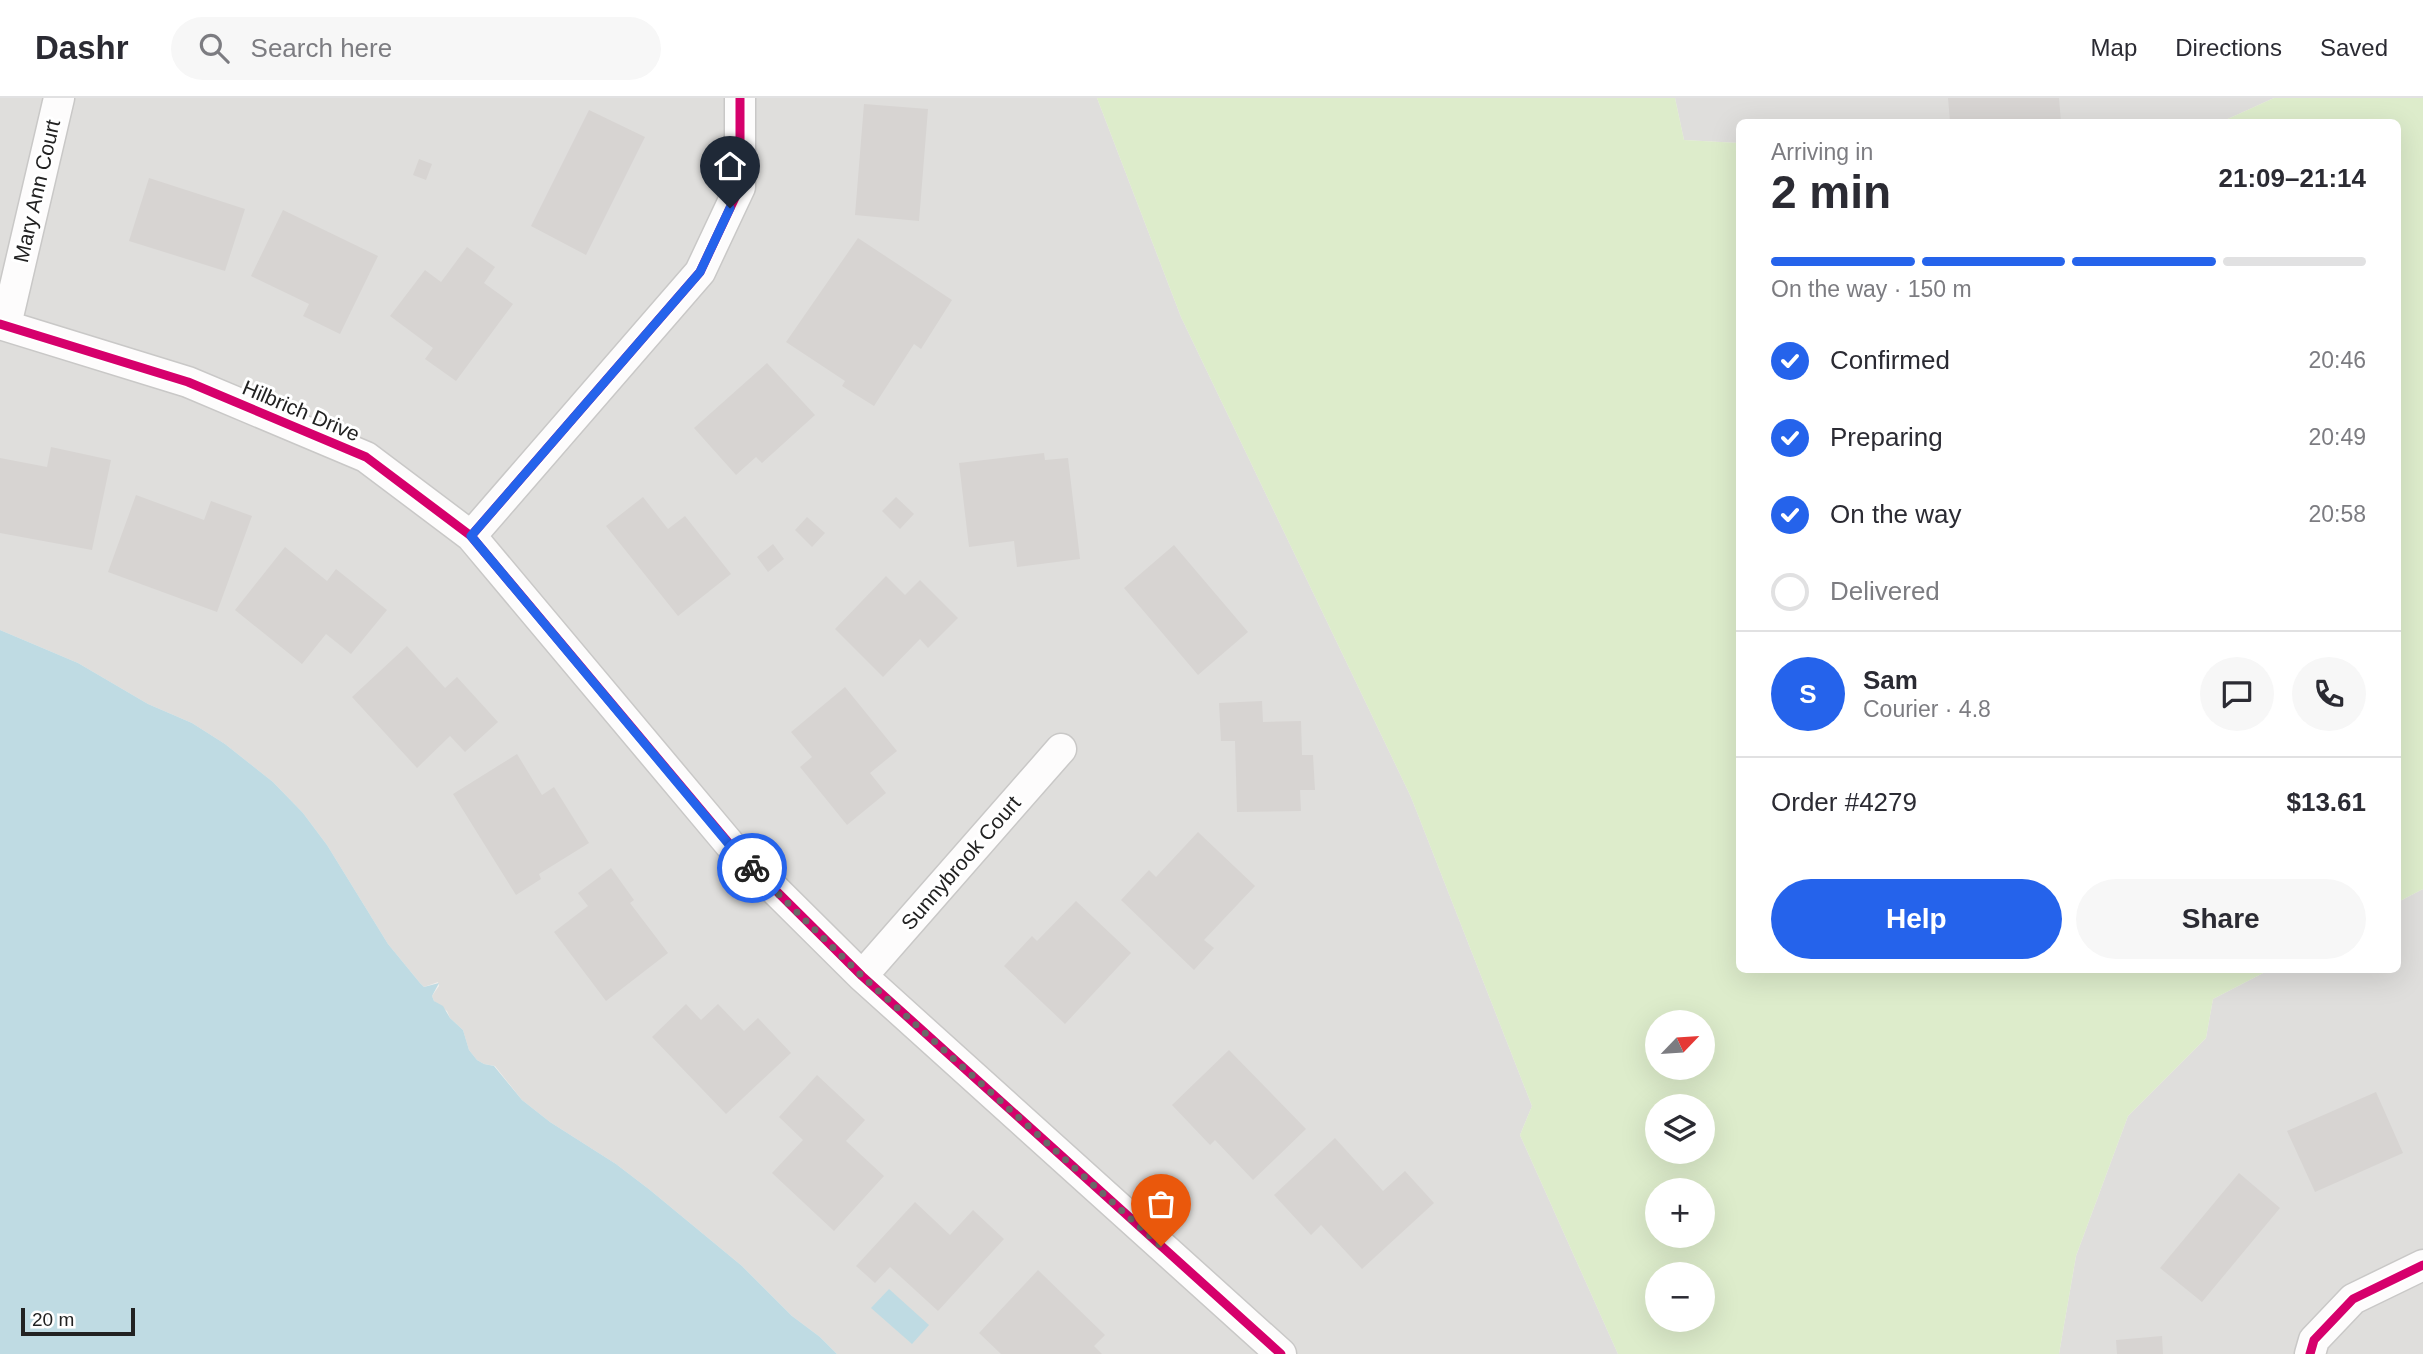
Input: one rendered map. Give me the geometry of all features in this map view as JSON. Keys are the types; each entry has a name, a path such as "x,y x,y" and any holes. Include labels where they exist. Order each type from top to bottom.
{"street":[{"name":"Mary Ann Court","path":"3,324 59,98"},
{"path":"471,536 700,272 740,187 740,98"},
{"name":"Hilbrich Drive","path":"3,324 188,382 366,457 471,536 732,848 862,976 1281,1354"},
{"name":"Sunnybrook Court","path":"862,976 1061,749"},
{"path":"2310,1354 2314,1340 2353,1299 2423,1265"}],"shaded area":[{"path":"0,98 1097,98 1181,317 1411,797 1532,1106 1520,1135 1618,1354 837,1354 792,1316 742,1266 650,1190 522,1100 495,1066 477,1060 469,1050 463,1030 450,1018 447,1011 434,1001 432,996 439,986 438,982 424,987 420,983 388,944 327,845 303,813 273,782 225,744 192,723 148,704 78,663 0,630"},
{"path":"1675,98 2274,98 2228,119 1736,119 1736,143 1684,140"},
{"path":"2423,889 2423,1354 2059,1354 2076,1256 2128,1116 2206,1038 2213,999 2263,973 2401,973 2401,900"}],"green space":[{"path":"1097,98 1675,98 1684,140 1736,143 1736,973 2263,973 2213,999 2206,1038 2128,1116 2076,1256 2059,1354 1618,1354 1520,1135 1532,1106 1411,797 1181,317"},
{"path":"2274,98 2423,98 2423,889 2401,900 2401,119 2228,119"}],"water":[{"path":"0,630 78,663 148,704 192,723 225,744 273,782 303,813 327,845 388,944 420,983 424,987 439,983 432,996 434,1001 443,1006 450,1018 463,1030 469,1050 477,1060 494,1066 522,1100 550,1122 616,1164 650,1190 742,1266 792,1316 837,1354 0,1354"},
{"path":"889,1289 929,1325 912,1344 871,1308"}],"building":[{"path":"1948,98 2059,98 2061,119 1950,119"},
{"path":"864,104 928,109 919,221 855,215"},
{"path":"589,110 645,137 586,255 531,226"},
{"path":"419,159 432,164 426,180 413,175"},
{"path":"149,178 245,209 225,271 129,241"},
{"path":"283,210 378,256 340,334 303,316 309,304 251,276"},
{"path":"858,238 952,300 921,349 914,344 874,406 842,386 845,381 786,342"},
{"path":"467,247 495,267 484,283 513,304 456,381 425,359 433,348 390,316 425,270 441,282"},
{"path":"767,363 815,415 762,463 756,457 736,475 694,428"},
{"path":"51,447 111,460 92,550 0,533 0,458 47,467"},
{"path":"1044,453 1045,460 1068,458 1080,559 1017,567 1014,541 969,547 959,463"},
{"path":"136,495 204,520 211,501 252,516 217,612 108,572"},
{"path":"643,497 668,529 685,516 731,574 678,616 606,526"},
{"path":"896,497 914,514 900,529 882,511"},
{"path":"807,517 825,533 812,547 795,530"},
{"path":"773,544 784,559 768,572 757,557"},
{"path":"1174,545 1248,632 1198,675 1124,588"},
{"path":"285,547 327,581 336,569 387,610 351,654 326,634 302,664 235,610"},
{"path":"886,576 905,595 920,580 958,618 928,648 920,639 883,677 835,629"},
{"path":"407,646 445,688 457,677 498,722 465,752 450,736 417,768 352,697"},
{"path":"845,687 897,751 870,773 886,793 847,825 800,767 812,757 791,732"},
{"path":"1262,701 1263,722 1301,721 1302,755 1313,755 1315,790 1300,790 1301,811 1237,812 1235,741 1221,741 1219,703"},
{"path":"517,754 542,795 554,787 589,843 539,874 541,879 516,895 453,794"},
{"path":"1198,832 1255,886 1204,940 1214,948 1194,970 1121,900 1149,870 1156,877"},
{"path":"611,868 634,900 630,903 668,953 606,1001 554,932 588,906 578,893"},
{"path":"1076,901 1131,953 1065,1024 1004,966 1032,936 1037,941"},
{"path":"686,1004 701,1020 718,1004 744,1031 758,1018 791,1053 726,1114 652,1037"},
{"path":"1229,1050 1306,1129 1253,1180 1215,1140 1210,1145 1172,1105"},
{"path":"817,1075 865,1120 846,1141 884,1176 834,1231 772,1173 803,1140 779,1117"},
{"path":"2376,1092 2403,1153 2315,1192 2287,1131"},
{"path":"1335,1138 1383,1191 1405,1171 1434,1203 1362,1269 1321,1225 1311,1235 1274,1195"},
{"path":"2239,1173 2280,1208 2202,1302 2160,1268"},
{"path":"915,1202 950,1235 973,1210 1004,1239 938,1311 890,1267 875,1283 856,1266"},
{"path":"1038,1270 1105,1335 1094,1346 1102,1354 1001,1354 979,1333"},
{"path":"2162,1336 2163,1354 2117,1354 2116,1340"}],"cycle path":[{"path":"471,536 700,272 740,187 740,98"},
{"path":"0,324 188,382 366,457 471,536 732,847 862,976 1281,1354"},
{"path":"2310,1354 2314,1340 2353,1299 2423,1265"}],"way so far":[{"path":"752,868 862,976 1161,1246"}],"route":[{"path":"730,208 700,272 471,536 732,848 752,868"}]}
